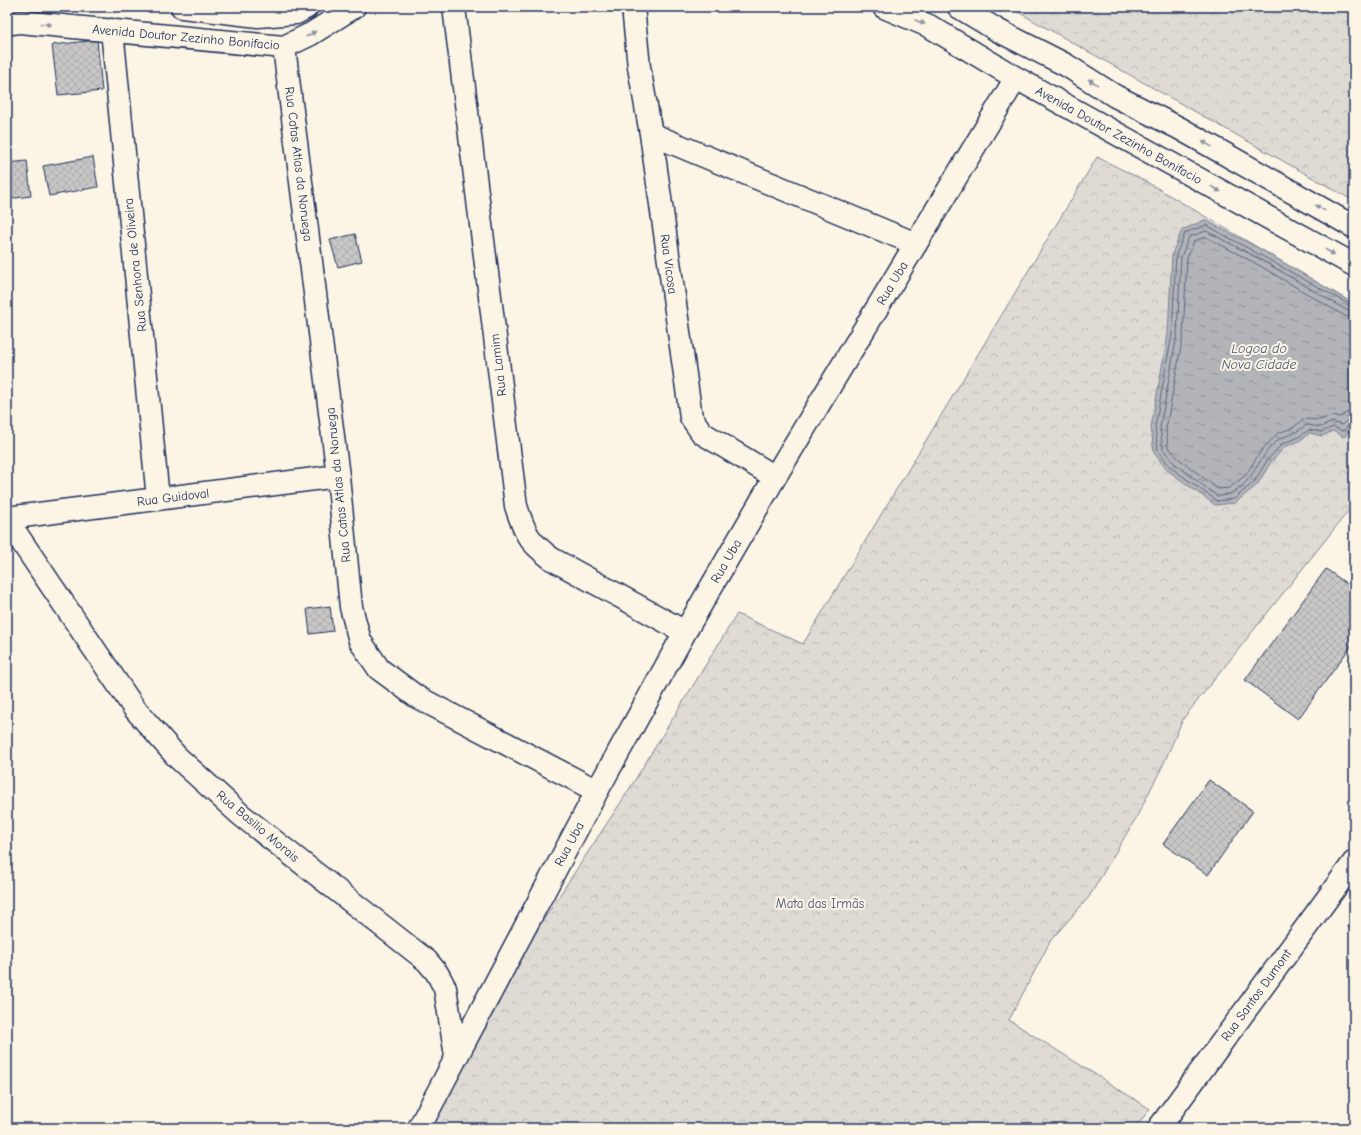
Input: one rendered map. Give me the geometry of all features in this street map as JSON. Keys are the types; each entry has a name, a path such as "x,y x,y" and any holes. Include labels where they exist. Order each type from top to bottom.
{"street":[{"name":"Avenida Doutor Zezinho Bonifacio","path":"182,7 258,16 296,13 307,7"},
{"name":"Avenida Doutor Zezinho Bonifacio","path":"7,24 20,22 284,47 311,34 354,7"},
{"name":"Rua Lamim","path":"454,7 516,506 523,530 534,545 552,559 685,632"},
{"name":"Rua Vicosa","path":"633,7 639,67 651,134 691,417 702,433 775,477"},
{"name":"Avenida Doutor Zezinho Bonifacio","path":"884,7 929,26 1016,78 1354,265"},
{"path":"958,7 996,30 1066,65 1116,96 1179,128 1354,227"},
{"name":"Rua Senhora de Oliveira","path":"112,30 158,499"},
{"name":"Rua Catas Atlas da Noruega","path":"284,47 338,476 351,607 360,641 379,669 417,696 597,791"},
{"name":"Rua Uba","path":"456,1056 597,791 685,632 775,477 1016,78"},
{"path":"651,134 916,244"},
{"name":"Rua Guidoval","path":"7,519 338,476"},
{"name":"Rua Basilio Morais","path":"7,519 134,708 177,757 241,815 427,961 437,973 445,988 456,1056"},
{"name":"Rua Santos Dumont","path":"1158,1128 1354,862"},
{"path":"419,1128 456,1056"}],"green space":[{"path":"1009,7 1354,7 1354,201"},
{"name":"Mata das Irmãs","path":"1097,157 1145,181 1354,304 1354,504 1183,719 1164,763 1136,818 1089,897 1051,940 1009,1020 1150,1109 1135,1128 416,1128 474,1025 625,796 737,614 803,644"}],"water":[{"name":"Logoa do Nova Cidade","path":"1205,220 1262,250 1354,304 1354,425 1344,437 1333,431 1322,436 1310,433 1299,441 1285,447 1271,462 1257,485 1235,503 1215,505 1167,470 1154,453 1151,427 1168,334 1172,254 1182,230"}],"building":[{"path":"97,40 102,91 58,95 52,45"},
{"path":"93,157 98,187 49,196 43,166"},
{"path":"27,161 31,196 7,199 7,163"},
{"path":"355,234 362,261 338,267 330,240"},
{"path":"1326,569 1354,589 1354,642 1298,719 1245,680"},
{"path":"330,606 333,631 310,634 307,609"},
{"path":"1209,780 1253,811 1208,875 1163,844"},
{"path":"1354,919 1354,932 1348,927"}]}
